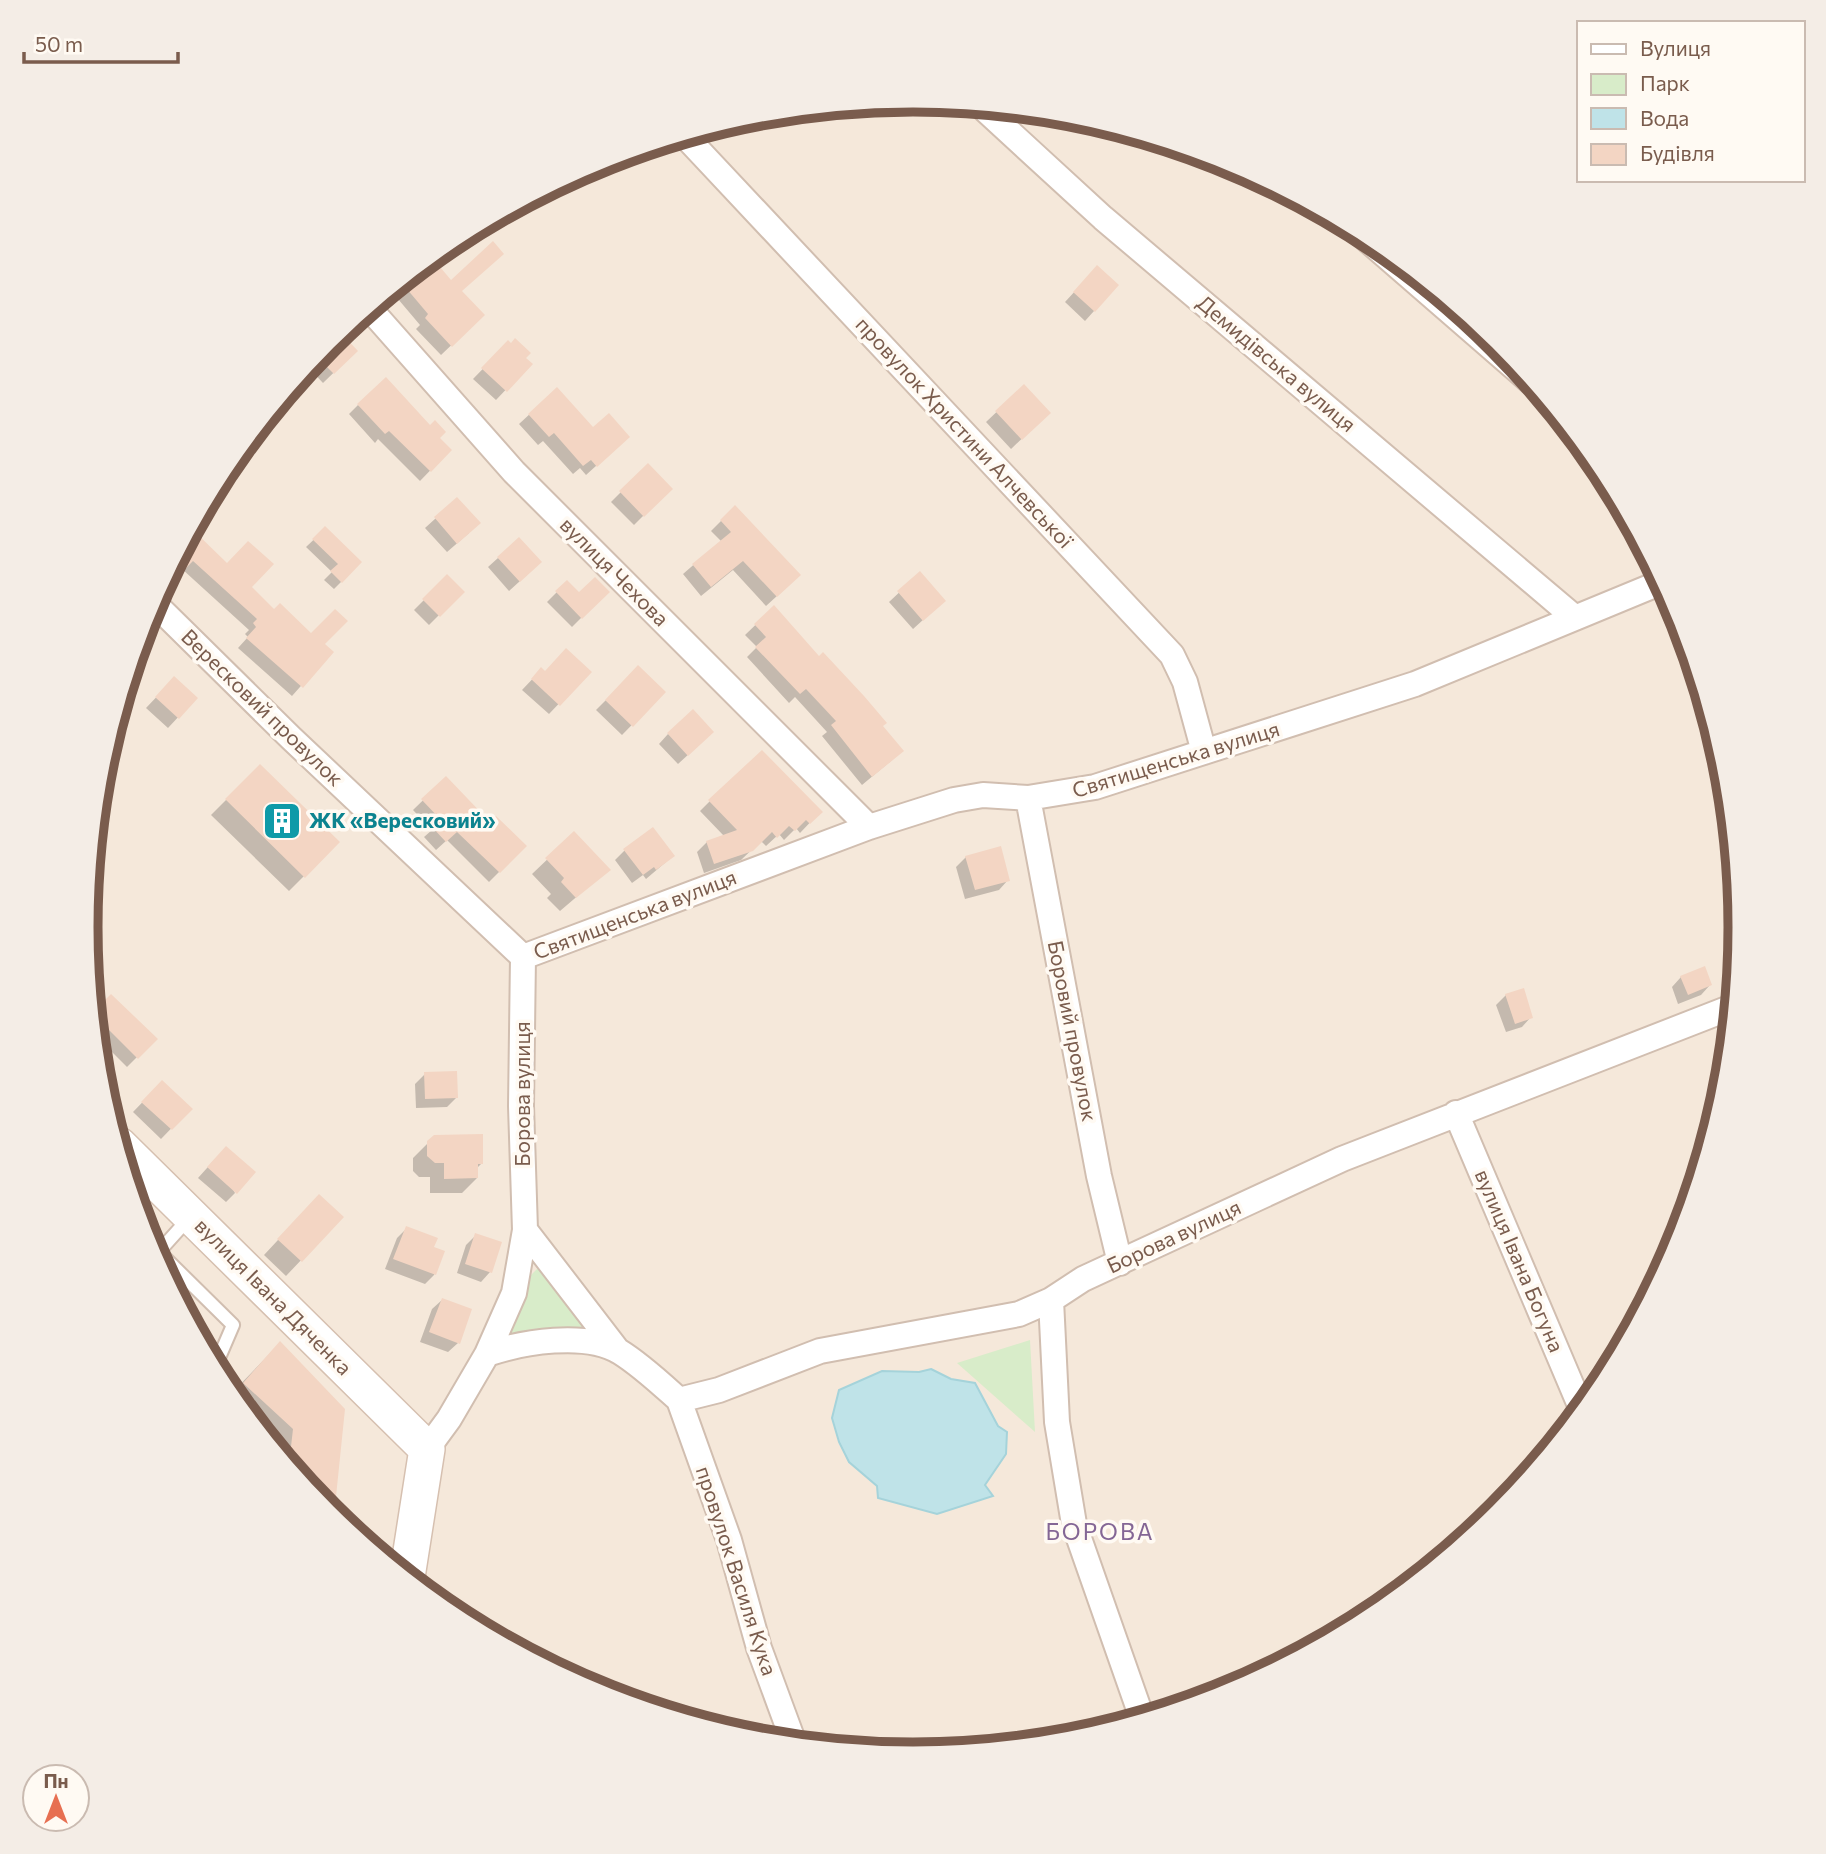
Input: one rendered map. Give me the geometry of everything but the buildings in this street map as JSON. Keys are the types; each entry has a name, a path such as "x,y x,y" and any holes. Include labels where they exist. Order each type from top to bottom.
{"street":[{"name":"Демидівська вулиця","path":"992,116 1103,218 1574,617"},
{"name":"провулок Христини Алчевської","path":"692,143 1172,655 1185,682 1204,752"},
{"name":"вулиця Чехова","path":"375,315 514,472 869,827"},
{"name":"Святищенська вулиця","path":"523,957 869,827 954,800 983,795 1028,798 1095,787 1415,684 1653,586"},
{"name":"Вересковий провулок","path":"162,610 318,765 523,957"},
{"name":"Боровий провулок","path":"1028,798 1098,1176 1120,1263"},
{"name":"Борова вулиця","path":"409,1567 427,1449 449,1419 487,1354 514,1293 525,1230 521,1106 523,957"},
{"name":"Борова вулиця","path":"678,1400 719,1390 820,1351 1019,1314 1051,1300 1083,1279 1342,1159 1723,1010"},
{"name":"вулиця Івана Богуна","path":"1456,1113 1578,1399"},
{"name":"вулиця Івана Дяченка","path":"132,1158 427,1449"},
{"path":"525,1230 618,1350 678,1400"},
{"path":"1051,1300 1057,1422 1074,1524 1139,1710"},
{"path":"487,1354 515,1345 559,1341 594,1344 618,1350"},
{"name":"провулок Василя Кука","path":"678,1400 729,1540 758,1648 790,1732"}],"lane":[{"path":"164,1247 191,1216"},
{"path":"174,1270 233,1325 220,1355"}],"shaded area":[{"path":"913,112 966,114 1019,119 1124,140 1175,155 1273,196 1366,249 1409,280 1450,314 1526,390 1591,474 1619,520 1666,615 1685,665 1712,768 1721,821 1728,927 1726,980 1721,1033 1700,1138 1685,1189 1644,1287 1619,1335 1560,1423 1526,1464 1450,1540 1366,1605 1320,1633 1225,1680 1175,1699 1072,1726 1019,1735 913,1742 860,1740 807,1735 702,1714 651,1699 553,1658 505,1633 417,1574 376,1540 300,1464 235,1380 207,1334 160,1239 141,1189 114,1086 105,1033 98,927 100,874 105,821 126,716 141,665 182,567 207,519 266,431 300,390 376,314 460,249 506,221 601,174 651,155 754,128 807,119"}],"green space":[{"path":"538,1268 545,1268 598,1332 508,1335 529,1277"},
{"path":"1030,1340 1035,1432 957,1363"}],"water":[{"path":"931,1369 951,1379 975,1383 998,1426 1007,1432 1006,1454 985,1485 993,1496 937,1514 878,1498 877,1486 849,1462 839,1442 832,1418 839,1390 882,1371 919,1372"}],"place":[{"name":"ЖК «Вересковий»","path":"282,821"}],"district":[{"name":"БОРОВА","path":"1100,1532"}]}
